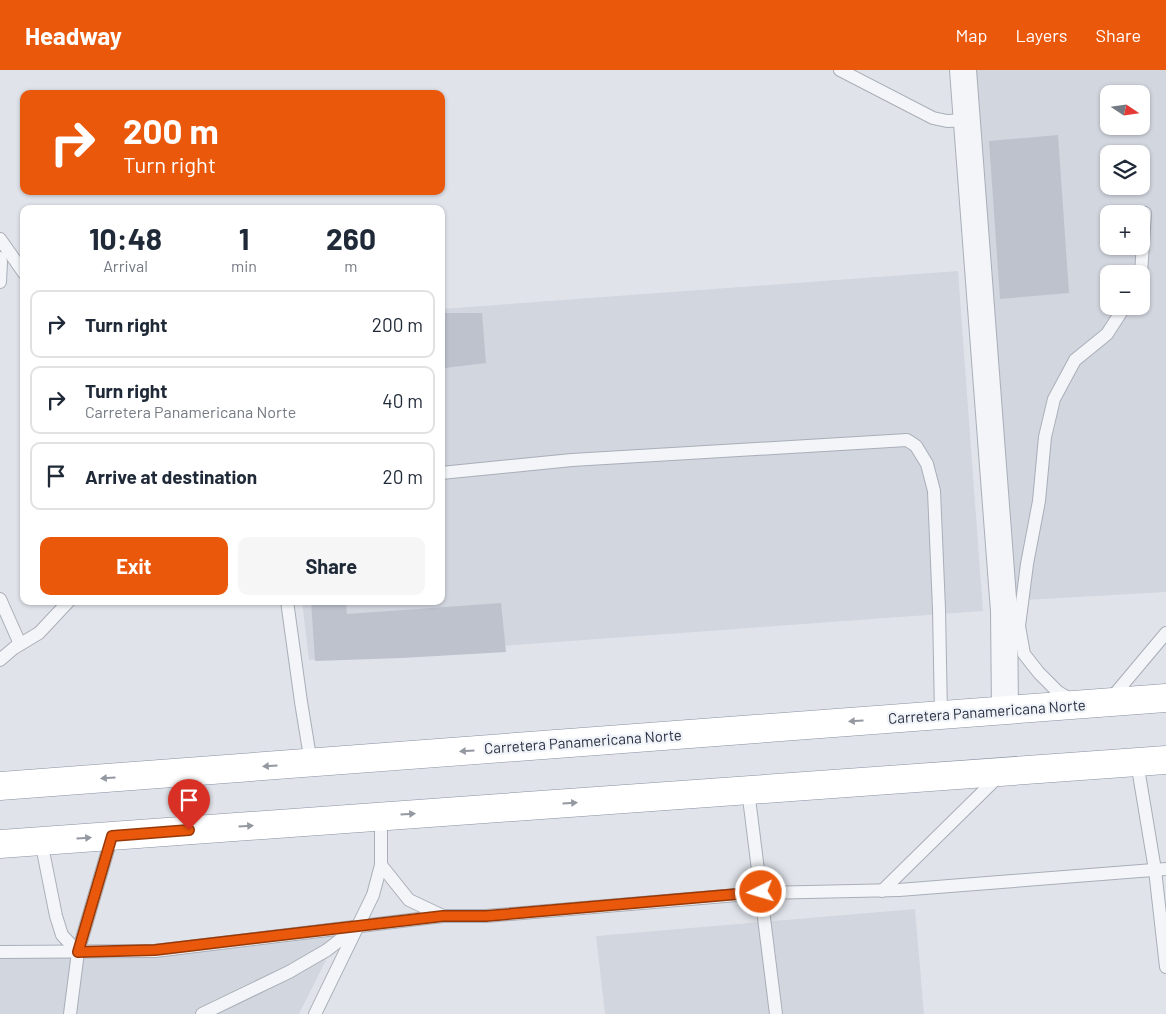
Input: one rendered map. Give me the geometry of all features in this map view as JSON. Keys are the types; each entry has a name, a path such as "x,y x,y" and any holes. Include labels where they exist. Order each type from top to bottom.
{"highway":[{"name":"Carretera Panamericana Norte","path":"0,786 1166,698"},
{"path":"0,844 1166,760"}],"street":[{"path":"963,70 1004,610 1005,710"}],"lane":[{"path":"840,70 933,118 947,121 967,120"},
{"path":"0,239 20,267"},
{"path":"0,258 0,282"},
{"path":"1078,705 1058,692 1038,673 1024,654 1019,626 1027,564 1039,501 1045,437 1054,399 1075,360 1107,334 1119,315"},
{"path":"445,473 572,460 907,440 916,446 927,464 934,491 940,609 940,715"},
{"path":"0,599 20,644"},
{"path":"0,660 20,644 39,633 66,605"},
{"path":"288,605 311,763"},
{"path":"1107,702 1166,633"},
{"path":"1138,762 1160,870 1166,967"},
{"path":"882,890 1005,771"},
{"path":"748,790 776,1014"},
{"path":"315,1014 373,895 381,865 381,816"},
{"path":"70,1014 78,952 112,836"},
{"path":"41,841 56,916 62,935 78,952"},
{"path":"381,865 409,900 443,916"},
{"path":"0,952 155,950 443,916 486,916 761,892 882,890 1160,870"},
{"path":"202,1014 289,972 327,950 357,927"}],"shaded area":[{"path":"968,70 1166,70 1166,592 1008,601"},
{"path":"958,271 983,611 309,660 302,605 445,605 445,309"},
{"path":"915,909 924,1014 605,1014 596,936"},
{"path":"339,934 299,1014 0,1014 0,953"}],"building":[{"path":"1058,135 1069,293 1000,299 989,141"},
{"path":"445,313 482,313 486,363 445,368"},
{"path":"501,603 506,652 315,661 311,605 346,605 347,614"}],"route":[{"path":"189,830 112,836 78,952 155,950 304,934 443,916 486,916 761,892"}]}
